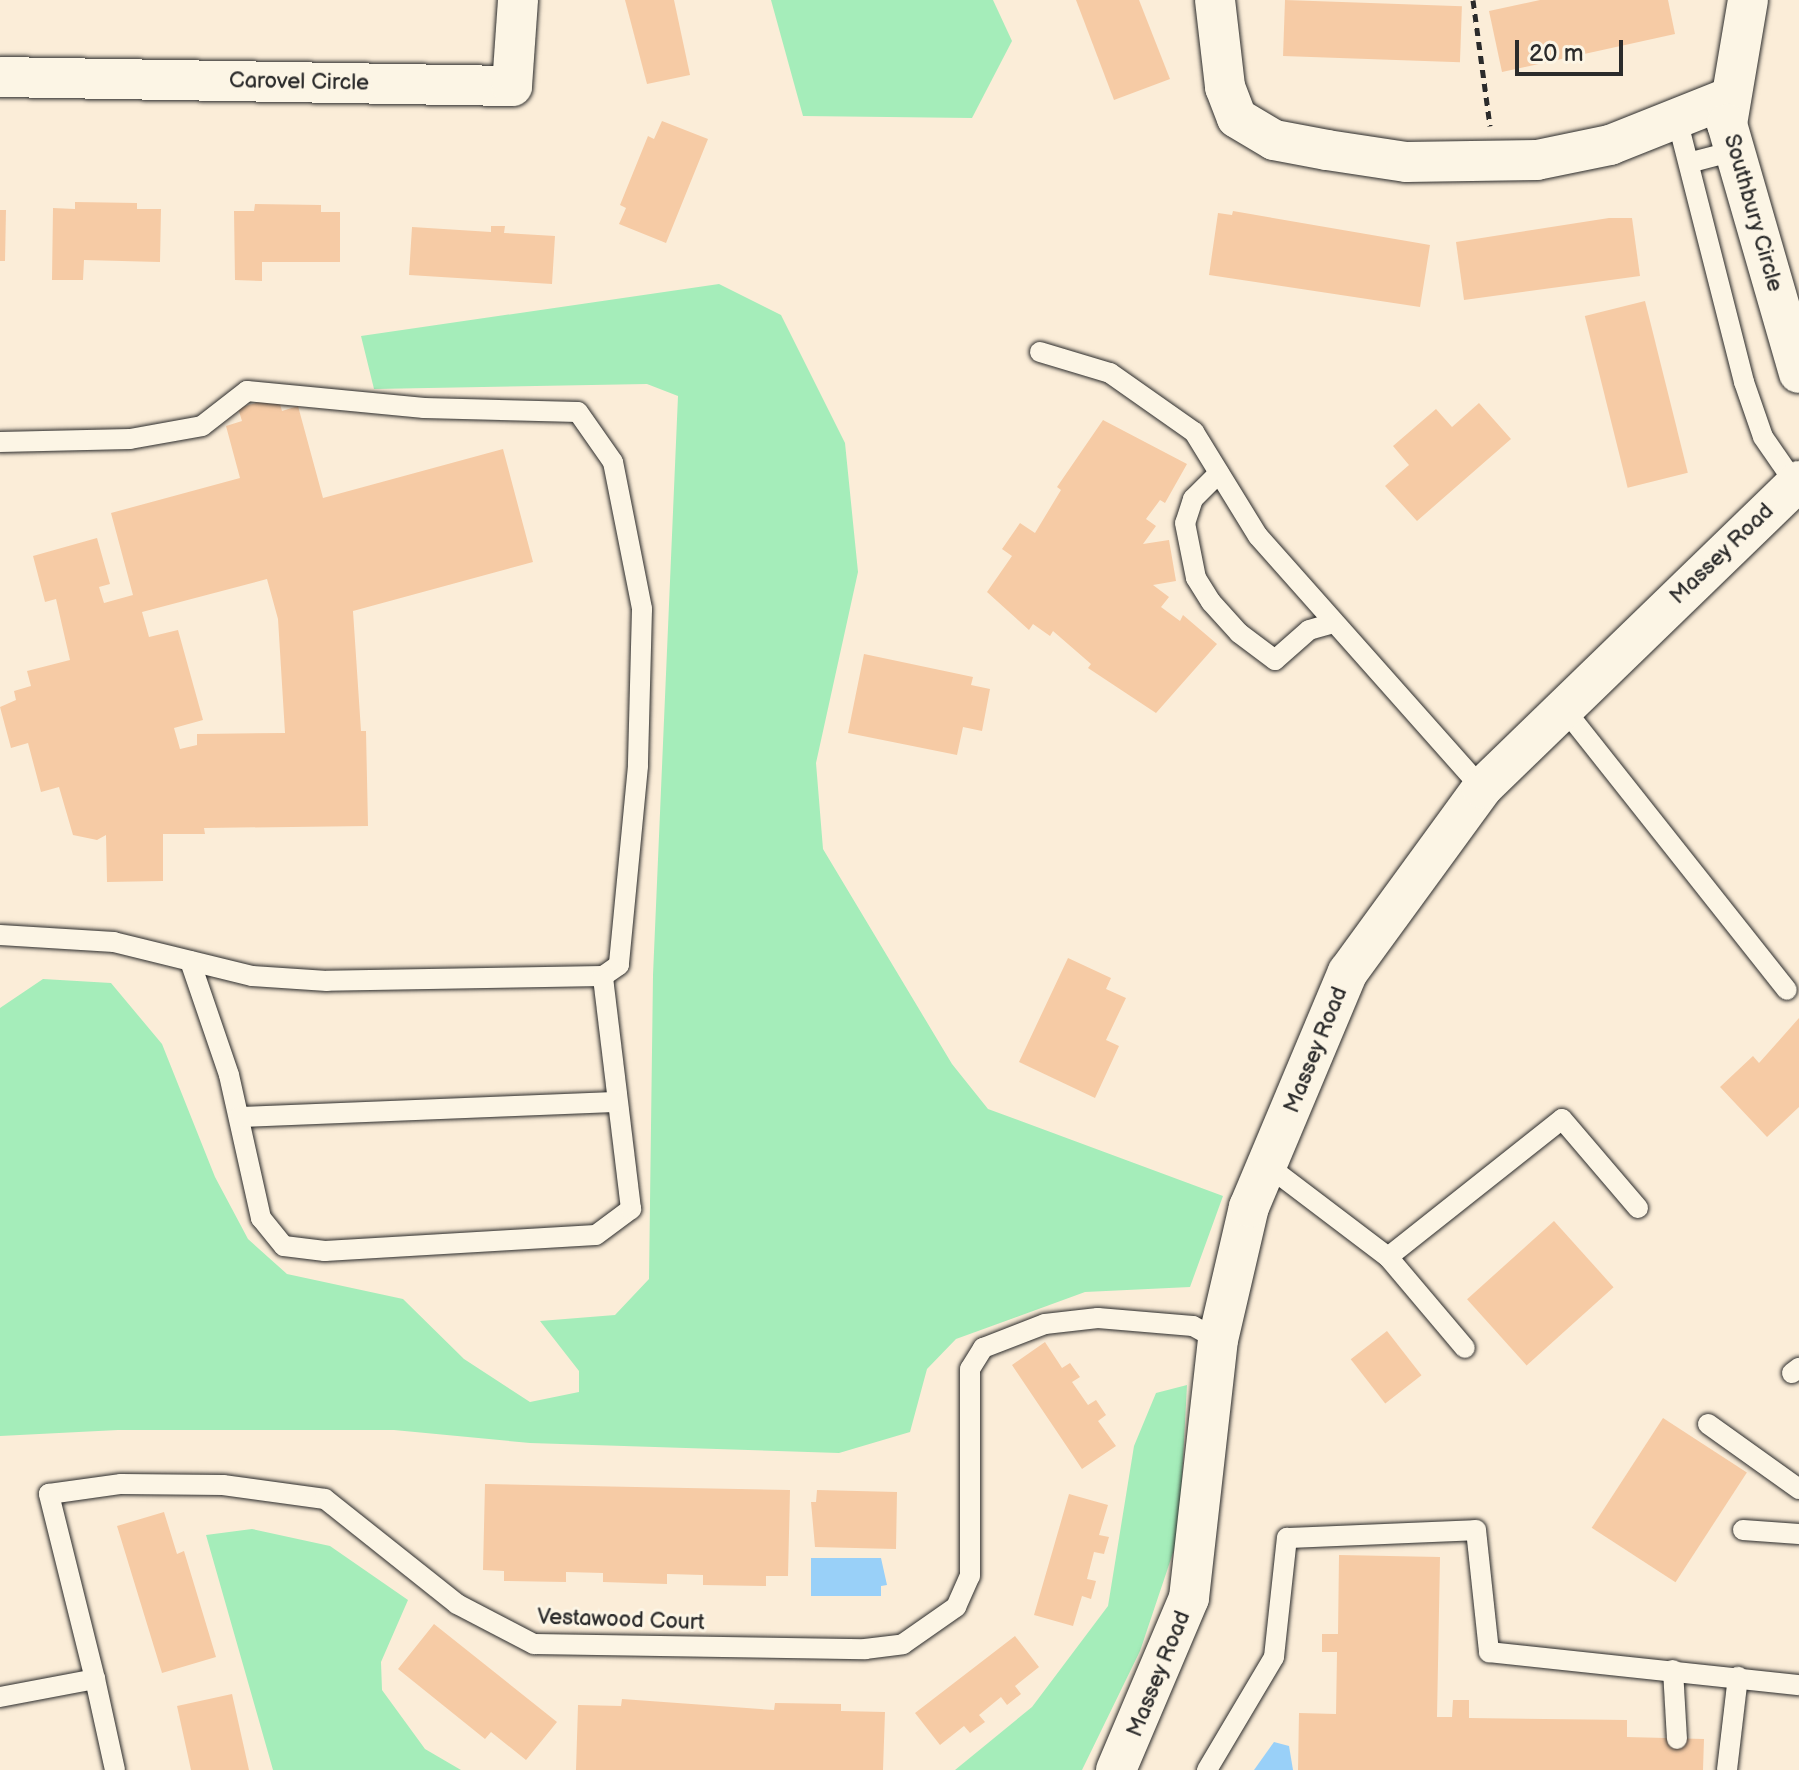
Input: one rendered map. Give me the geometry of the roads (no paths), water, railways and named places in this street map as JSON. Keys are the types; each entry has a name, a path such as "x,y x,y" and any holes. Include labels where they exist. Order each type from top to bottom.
{"street":[{"name":"Carovel Circle","path":"0,77 512,86 518,0"},
{"path":"1215,0 1225,87 1237,118 1249,129 1274,140 1406,162 1495,163 1610,145 1676,115 1728,98"},
{"name":"Southbury Circle","path":"1748,0 1728,98 1734,151 1799,373"},
{"name":"Massey Road","path":"1116,1770 1189,1598 1218,1340 1249,1207 1348,972 1482,788 1798,485"}],"lane":[{"path":"1676,115 1692,162 1744,382 1763,437 1798,485"},
{"path":"1692,162 1734,151"},
{"path":"1040,352 1110,373 1194,432 1258,536 1482,788"},
{"path":"0,442 130,439 202,426 247,391 424,408 578,412 613,462 642,609 638,766 619,965 603,976 327,981 252,976 114,942 0,935"},
{"path":"1219,473 1193,499 1185,523 1196,578 1211,602 1239,633 1275,660 1309,630 1333,623"},
{"path":"1565,710 1787,990"},
{"path":"190,961 239,1117 261,1218 284,1246 325,1251 596,1235 631,1209 603,976"},
{"path":"239,1117 617,1102"},
{"path":"1388,1257 1562,1119 1638,1208"},
{"path":"1268,1166 1388,1257 1465,1348"},
{"name":"Vestawood Court","path":"95,1679 49,1494 121,1484 223,1485 325,1499 457,1604 534,1644 865,1649 903,1644 933,1628 956,1607 970,1576 970,1369 983,1348 1045,1324 1098,1318 1193,1326 1218,1340"},
{"path":"1708,1424 1799,1489"},
{"path":"1207,1770 1274,1657 1287,1538 1476,1530 1489,1652 1799,1685"},
{"path":"1743,1530 1799,1534"},
{"path":"1673,1670 1677,1739"},
{"path":"1727,1770 1738,1677"},
{"path":"0,1697 95,1679 115,1770"}],"water":[{"path":"811,1558 881,1558 887,1585 881,1586 881,1596 811,1596"},
{"path":"1274,1742 1289,1746 1293,1770 1254,1770"}]}
